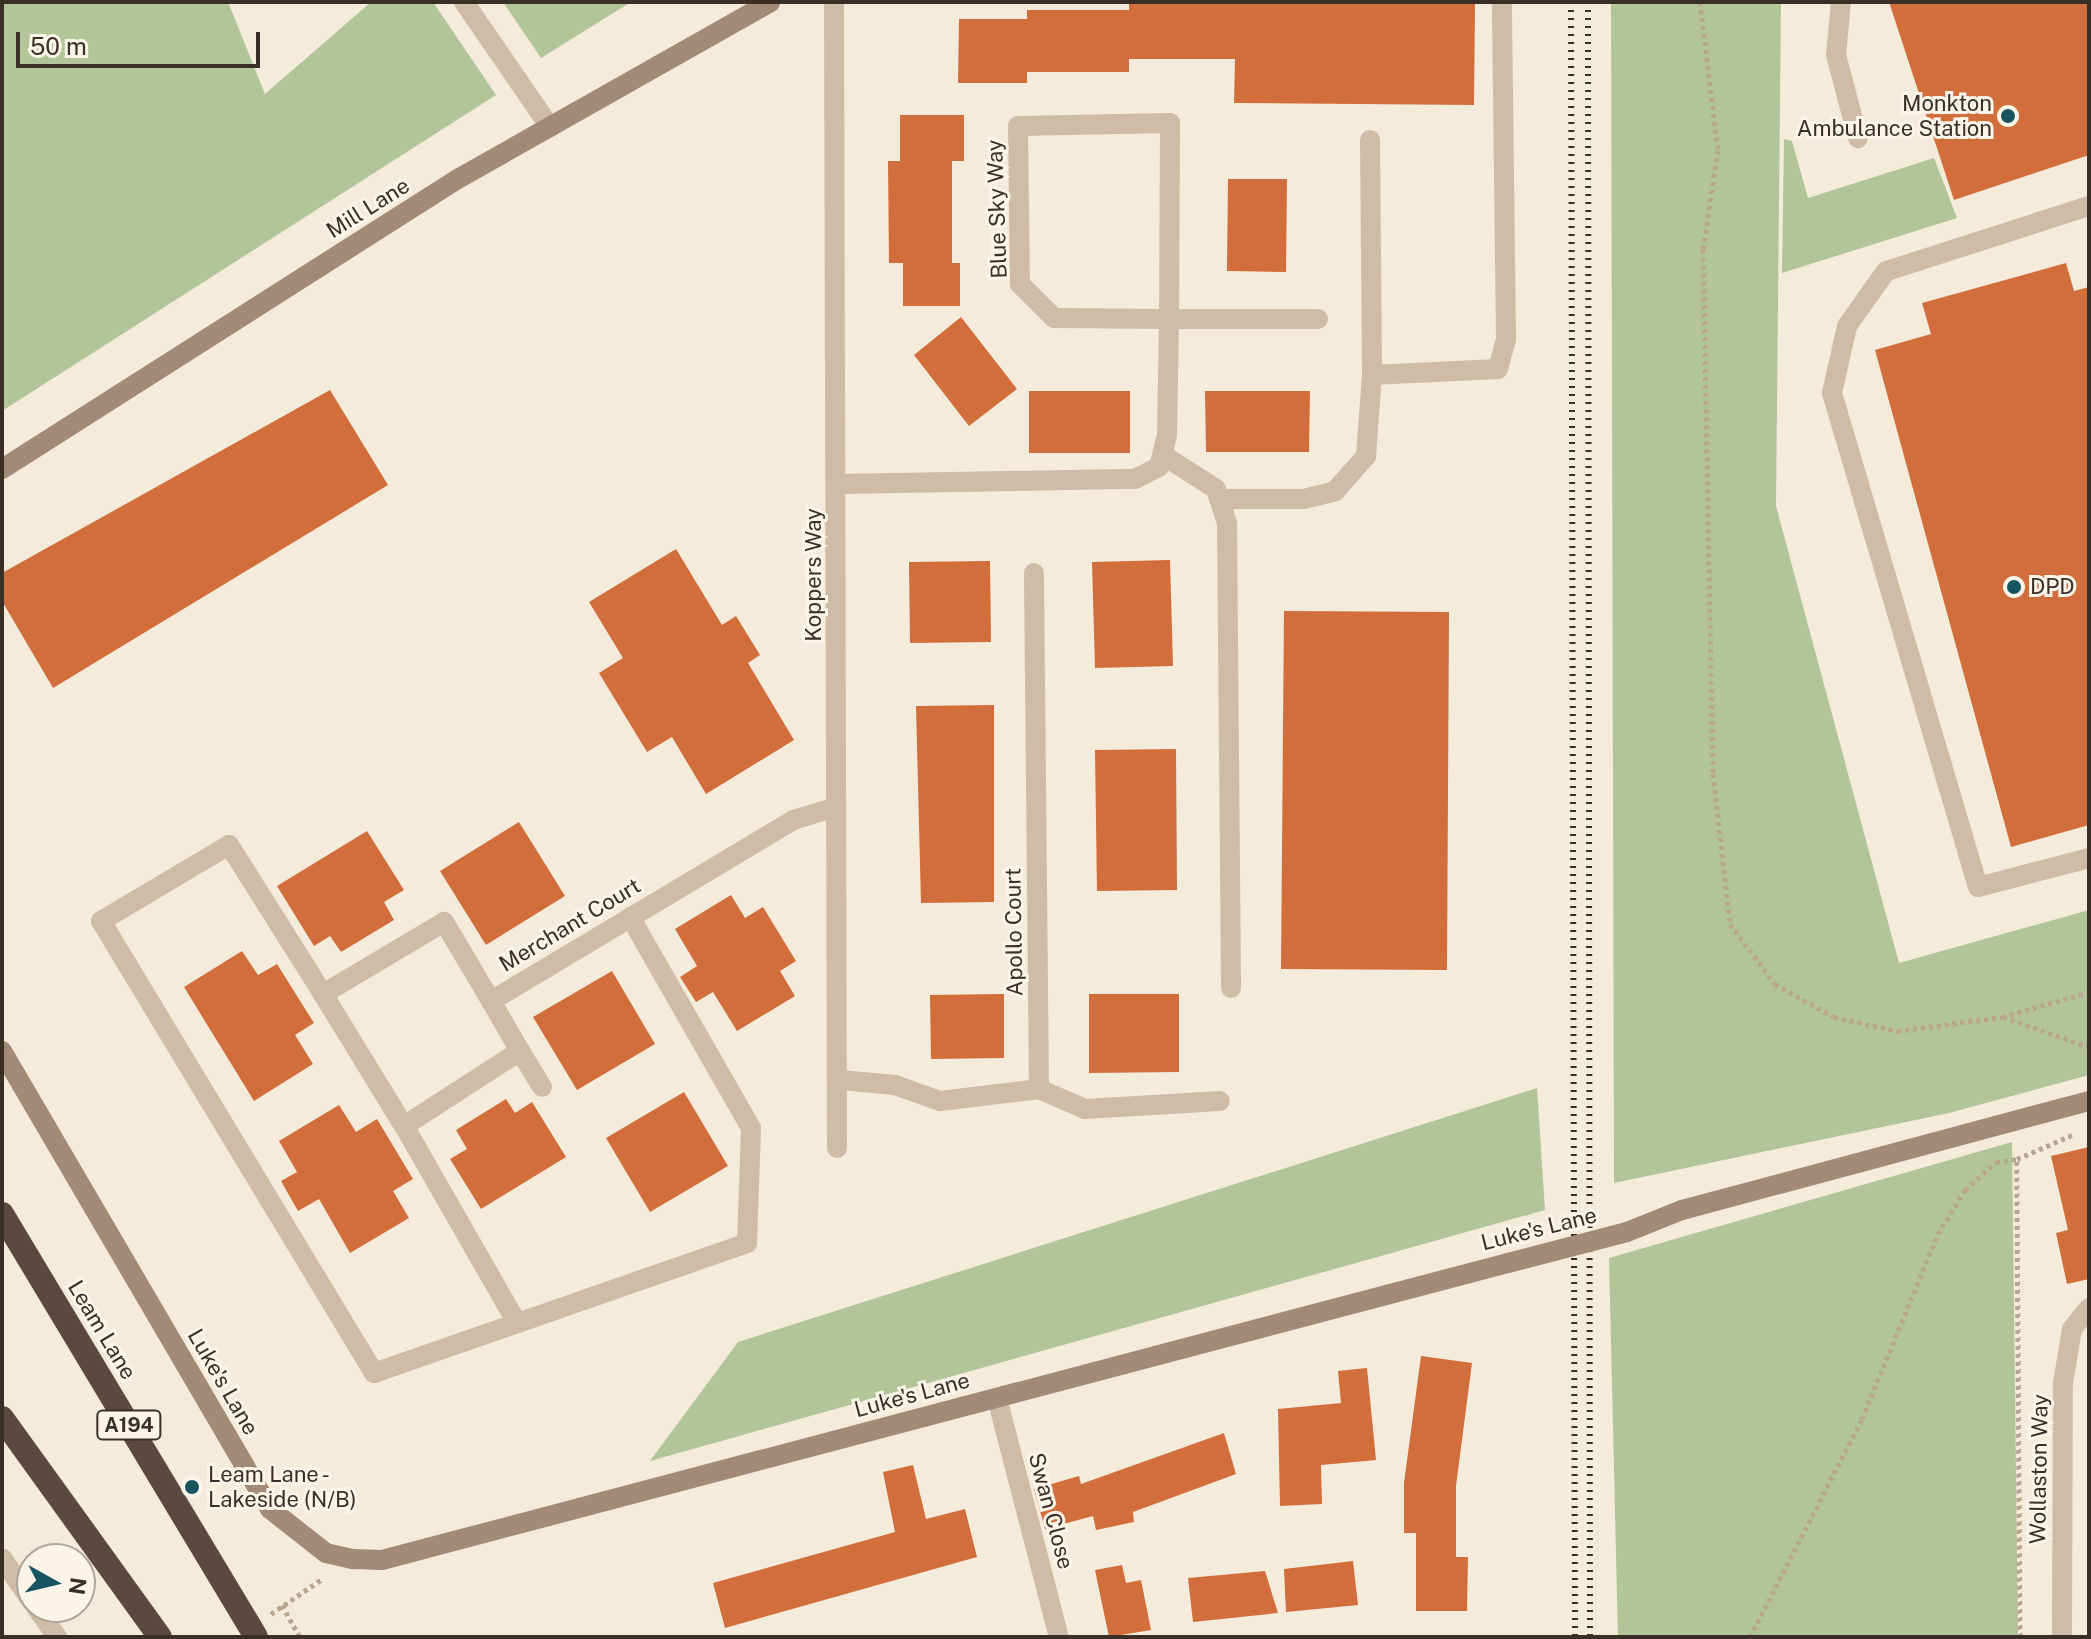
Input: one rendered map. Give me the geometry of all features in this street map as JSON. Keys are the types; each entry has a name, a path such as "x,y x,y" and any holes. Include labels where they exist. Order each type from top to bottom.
{"highway":[{"name":"Leam Lane","path":"2,1214 254,1634"},
{"path":"2,1418 160,1637"}],"street":[{"path":"464,2 550,127"},
{"name":"Mill Lane","path":"2,469 550,127 770,2"},
{"name":"Koppers Way","path":"834,2 839,484 836,807 841,1080 837,1148"},
{"path":"1372,375 1498,369 1506,339 1502,2"},
{"path":"1841,2 1836,55 1858,138"},
{"name":"Blue Sky Way","path":"1163,455 1169,319 1170,123 1018,126 1020,284 1033,302 1054,318 1169,319"},
{"path":"1219,499 1304,499 1335,491 1366,456 1372,375 1370,140"},
{"path":"2089,206 1886,271 1847,326 1832,393 1978,887 2089,858"},
{"path":"1169,319 1318,319"},
{"path":"839,484 1135,479 1159,467 1163,455 1193,468 1219,499 1227,523 1231,988"},
{"name":"Apollo Court","path":"1034,573 1039,1089"},
{"name":"Merchant Court","path":"542,1087 491,1001 793,820 836,807"},
{"path":"517,1323 404,1126 229,845 101,921 374,1373 747,1243 751,1128 630,917"},
{"path":"323,994 444,922 491,1001"},
{"name":"Luke's Lane","path":"2,1051 270,1509 326,1553 353,1559 382,1560 1627,1232 1682,1210 2089,1101"},
{"path":"404,1126 520,1051"},
{"path":"841,1080 895,1085 940,1101 1039,1089 1085,1109 1220,1101"},
{"name":"Wollaston Way","path":"2062,1637 2063,1383 2072,1329 2089,1308"},
{"name":"Swan Close","path":"997,1398 1059,1637"},
{"path":"2,1558 16,1579"}],"path":[{"path":"1700,2 1718,150 1703,249 1713,774 1730,924 1775,984 1834,1017 1897,1031 2002,1017 2089,992"},
{"path":"2002,1017 2089,1047"},
{"path":"1750,1637 1862,1419 1938,1234 1965,1190 1996,1162 2017,1159 2081,1131"},
{"path":"2017,1159 2020,1637"},
{"path":"254,1634 282,1605 353,1559"},
{"path":"282,1605 300,1637"}],"green space":[{"path":"2,2 228,2 265,94 371,2 433,2 496,95 2,411"},
{"path":"503,2 631,2 541,58"},
{"path":"1611,2 1781,2 1776,506 1899,963 2089,910 2089,1075 1949,1113 1614,1183"},
{"path":"1784,139 1792,141 1808,198 1934,158 1957,218 1782,273"},
{"path":"1537,1088 1545,1210 650,1461 738,1342"},
{"path":"2012,1142 2018,1637 1618,1637 1609,1258"}],"building":[{"path":"1129,2 1475,2 1474,105 1234,103 1235,59 1129,59 1129,72 1027,72 1027,83 958,83 959,19 1027,19 1027,10 1129,10"},
{"name":"Monkton Ambulance Station","path":"1889,2 2089,2 2089,155 1954,200"},
{"path":"900,115 964,115 964,161 952,161 952,263 960,263 960,306 903,306 903,263 889,263 888,161 900,161"},
{"path":"1228,179 1287,179 1286,272 1227,271"},
{"name":"DPD","path":"2066,263 2074,291 2089,287 2089,825 2011,847 1875,350 1931,334 1922,303"},
{"path":"961,317 1017,389 969,426 914,355"},
{"path":"330,390 388,485 53,688 2,601 2,573"},
{"path":"1029,391 1130,391 1130,453 1029,453"},
{"path":"1205,391 1310,391 1309,452 1206,452"},
{"path":"676,549 722,625 736,616 760,655 748,663 794,740 706,794 672,737 647,752 599,673 623,658 589,602"},
{"path":"1170,560 1173,666 1095,668 1092,562"},
{"path":"990,561 991,642 910,643 909,562"},
{"path":"1284,611 1449,612 1447,970 1281,969"},
{"path":"994,705 994,902 921,903 916,706"},
{"path":"1176,749 1177,890 1097,891 1095,750"},
{"path":"519,822 565,896 486,945 440,871"},
{"path":"367,831 404,890 384,902 394,920 341,952 330,936 314,946 277,886"},
{"path":"731,895 745,918 763,907 796,961 780,971 795,996 737,1031 713,992 696,1002 680,977 697,966 675,929"},
{"path":"242,951 258,975 277,964 314,1023 295,1035 313,1064 254,1101 184,987"},
{"path":"612,971 655,1044 577,1090 533,1017"},
{"path":"1004,994 1004,1058 931,1059 930,995"},
{"path":"1089,994 1179,994 1179,1072 1089,1073"},
{"path":"684,1092 728,1166 650,1212 606,1138"},
{"path":"506,1099 515,1113 532,1102 566,1157 481,1209 450,1159 467,1149 456,1130"},
{"path":"339,1105 356,1132 377,1119 413,1179 393,1191 409,1218 350,1253 319,1199 298,1211 281,1181 297,1172 279,1141"},
{"path":"2089,1147 2089,1279 2067,1284 2056,1233 2068,1230 2051,1156"},
{"path":"1421,1356 1472,1363 1456,1486 1456,1557 1468,1557 1467,1611 1416,1611 1416,1533 1404,1533 1404,1483"},
{"path":"1367,1368 1376,1460 1321,1465 1322,1504 1280,1506 1278,1409 1341,1403 1338,1371"},
{"path":"1224,1433 1236,1474 1133,1512 1134,1522 1096,1530 1093,1516 1045,1529 1034,1489 1079,1476 1081,1484"},
{"path":"913,1465 926,1519 965,1509 977,1557 725,1628 713,1583 895,1532 883,1472"},
{"path":"1353,1561 1358,1605 1286,1612 1284,1569"},
{"path":"1122,1565 1126,1583 1141,1580 1151,1630 1109,1637 1095,1570"},
{"path":"1265,1571 1278,1613 1193,1622 1188,1578"}],"railway":[{"path":"1571,2 1575,1637"},
{"path":"1588,2 1590,1637"}],"place":[{"name":"Monkton Ambulance Station","path":"2008,116"},
{"name":"DPD","path":"2014,587"},
{"name":"Leam Lane - Lakeside (N/B)","path":"192,1487"}]}
